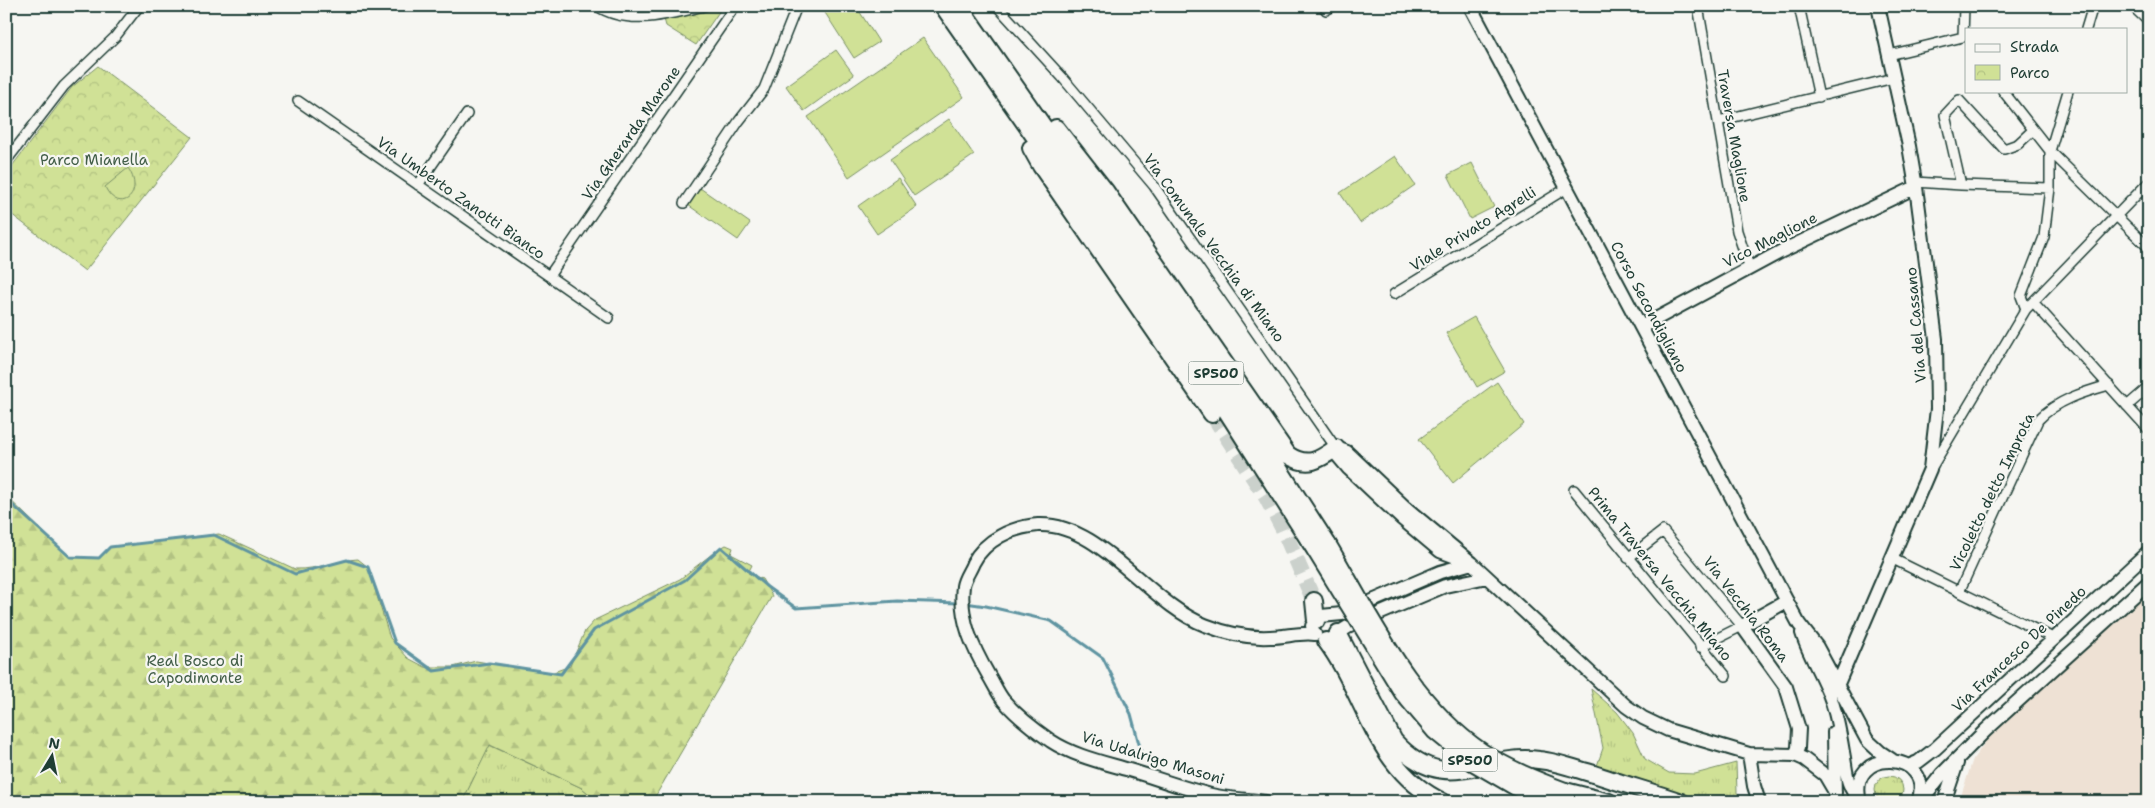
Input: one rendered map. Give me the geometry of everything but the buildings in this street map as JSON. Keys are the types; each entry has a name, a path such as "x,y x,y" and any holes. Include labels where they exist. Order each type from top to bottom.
{"highway":[{"name":"SP500","path":"943,6 991,64 1236,402 1322,548 1403,693 1435,731 1473,762 1516,787 1556,802"},
{"name":"SP500","path":"959,6 991,64"},
{"path":"991,64 1041,166 1212,414"},
{"path":"991,64 1073,148 1106,192 1288,455 1298,461 1307,462 1322,458 1336,448"},
{"name":"SP500","path":"1322,548 1413,684 1444,721 1481,751 1521,775 1565,791 1609,802"},
{"path":"1314,601 1327,633 1388,755 1407,777 1443,802"},
{"path":"1327,633 1394,741 1402,750 1423,764 1436,769 1461,771 1510,760 1540,760 1681,802"}],"main road":[{"name":"Corso Secondigliano","path":"1470,6 1799,624 1816,647 1867,740 1892,760 1908,766"},
{"name":"Via del Cassano","path":"1837,686 1930,469 1937,409 1936,339 1916,185 1878,6"},
{"name":"Vico Maglione","path":"1641,327 1790,247 1916,185"},
{"name":"Via Comunale Vecchia di Miano","path":"1336,448 1338,456 1375,495 1440,551 1451,557 1472,563"},
{"name":"Via Comunale Vecchia di Miano","path":"1336,448 1347,452 1406,508 1472,563 1626,706 1643,718 1668,730 1749,754 1795,755"},
{"name":"Via Udalrigo Masoni","path":"1266,802 1216,796 1085,757 1054,742 1030,726 1003,700 973,648 965,623 963,587 976,558 992,540 1013,530 1036,525 1049,525 1071,530 1092,542 1171,607 1204,625 1223,631 1256,637 1270,637 1302,632 1327,633 1358,607 1440,572 1472,563"},
{"path":"1440,551 1445,558 1445,565 1440,572"},
{"name":"Via Francesco De Pinedo","path":"1908,766 1918,762 1935,749 2149,551"},
{"path":"1445,586 1472,563"},
{"path":"1327,633 1445,586 1487,577"},
{"path":"1919,802 1942,774 1986,730 2149,582"},
{"path":"1742,626 1787,601"},
{"name":"Corso Secondigliano","path":"1799,624 1808,651 1831,699 1846,778 1853,793 1860,801"},
{"name":"Via Vecchia Roma","path":"1742,626 1786,687 1799,729 1798,748 1795,755"},
{"path":"1834,712 1835,797"},
{"path":"1749,754 1754,786 1760,802"},
{"path":"1795,755 1825,775 1835,797"},
{"path":"1944,802 1959,758"},
{"path":"1860,801 1859,786 1864,772 1876,763 1892,760"},
{"path":"1908,766 1919,780 1921,788 1919,802"}],"street":[{"path":"6,161 64,86 115,37 139,6"},
{"path":"597,6 615,15 640,18 704,6"},
{"name":"Via Gherarda Marone","path":"549,276 735,6"},
{"path":"684,203 738,122 764,89 797,6"},
{"name":"Via Comunale Vecchia di Miano","path":"997,6 1062,77 1154,186 1336,448"},
{"name":"Traversa Maglione","path":"1698,6 1737,231 1750,269"},
{"path":"1799,6 1819,98"},
{"path":"1889,55 1965,40 1964,6"},
{"path":"2086,28 2093,6"},
{"path":"2132,6 2149,22"},
{"path":"1718,121 1819,98 1894,78"},
{"path":"2004,92 2050,151 2149,248"},
{"path":"2026,309 2021,296 2044,237 2050,188 2050,151 2068,92"},
{"path":"1961,185 1945,115 1960,100 2004,150 2018,144 2033,130"},
{"name":"Via Umberto Zanotti Bianco","path":"298,101 609,318"},
{"path":"418,185 467,114"},
{"path":"1930,469 2026,309 2034,303 2115,215 2149,182"},
{"path":"1916,185 2050,188"},
{"name":"Viale Privato Agrelli","path":"1394,294 1566,188"},
{"path":"2034,303 2149,430"},
{"name":"Vicoletto detto Improta","path":"1959,592 2038,420 2044,413 2072,397 2108,385"},
{"path":"2127,406 2149,387"},
{"name":"Prima Traversa Vecchia Miano","path":"1574,490 1700,647 1726,676"},
{"name":"Via Vecchia Roma","path":"1628,558 1663,531 1742,626"},
{"path":"1891,558 2053,638"},
{"path":"1700,647 1742,626"}],"shaded area":[{"path":"2149,590 2149,802 1959,802 1973,759 1987,740"}],"green space":[{"path":"723,6 696,45 666,26 664,19"},
{"path":"825,6 856,6 879,42 854,58 822,8"},
{"path":"923,38 964,97 849,177 808,117"},
{"path":"836,50 854,75 804,111 786,86"},
{"name":"Parco Mianella","path":"98,66 192,137 85,271 6,210 6,174 72,87"},
{"path":"949,119 974,155 914,196 890,160"},
{"path":"1395,156 1415,185 1360,223 1340,193"},
{"path":"1472,163 1494,207 1470,219 1448,175"},
{"path":"128,168 133,177 134,186 132,193 123,201 117,200 111,196 105,187"},
{"path":"898,178 917,207 877,234 858,206"},
{"path":"700,188 750,223 738,240 688,205"},
{"path":"1474,317 1505,371 1477,387 1446,333"},
{"path":"1497,382 1524,424 1453,483 1419,439"},
{"name":"Real Bosco di Capodimonte","path":"6,496 70,557 99,558 110,547 219,534 295,569 311,568 358,559 368,567 390,638 408,658 425,667 453,667 476,661 551,673 570,666 585,631 595,620 680,579 726,545 733,548 731,554 752,565 748,573 762,579 772,596 652,802 599,802 582,788 490,745 462,802 6,802"},
{"path":"1591,689 1617,712 1633,733 1645,759 1669,773 1695,774 1736,763 1737,793 1745,802 1700,802 1596,769 1603,748"},
{"path":"489,745 582,788 599,802 462,802"},
{"path":"1889,776 1899,780 1903,790 1899,800 1889,804 1879,800 1875,790 1879,780"}],"waterway":[{"path":"6,499 70,557 99,558 110,547 214,535 295,574 347,560 368,567 395,643 434,671 489,663 561,674 594,630 685,580 721,547 767,587 796,608 897,601 959,603"},
{"path":"965,603 1051,621 1103,658 1131,714 1142,755"}],"tunnel":[{"path":"1212,414 1266,497 1283,529 1314,601"}]}
